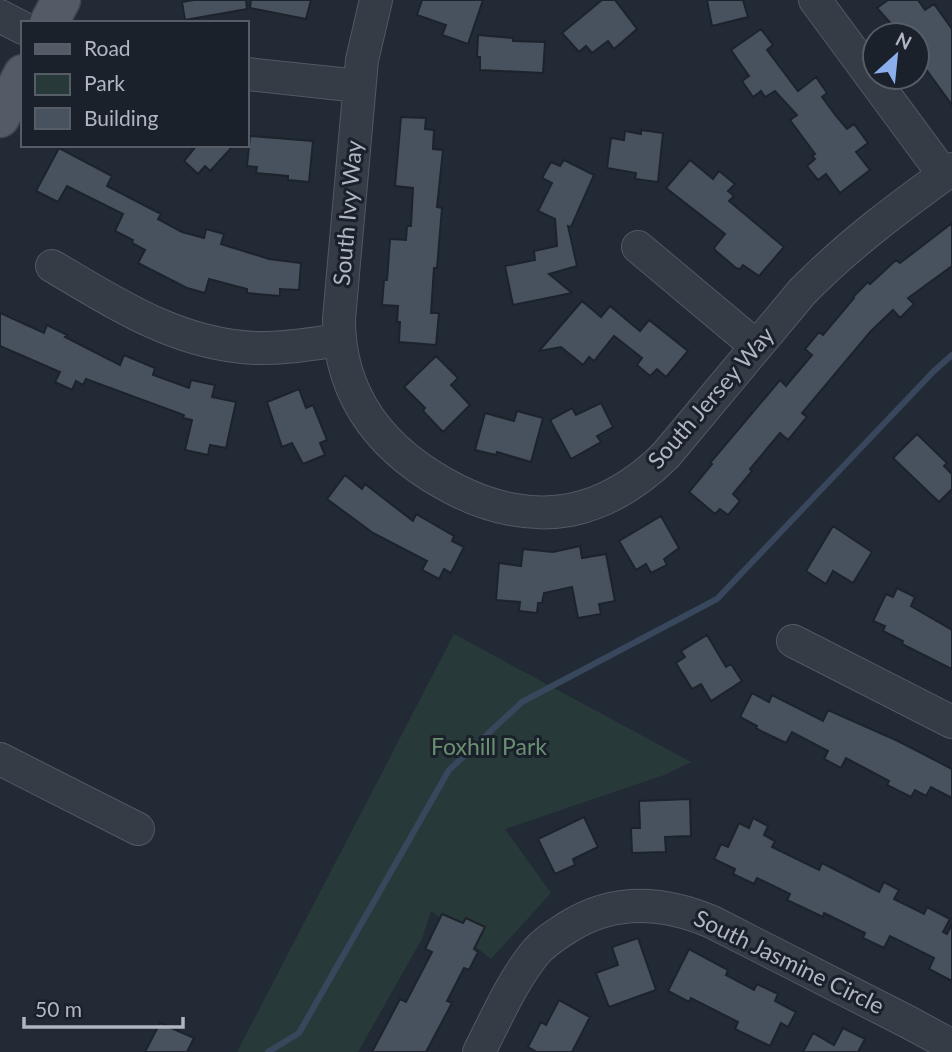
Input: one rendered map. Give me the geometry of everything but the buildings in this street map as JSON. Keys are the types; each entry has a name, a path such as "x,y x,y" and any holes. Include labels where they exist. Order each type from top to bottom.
{"main road":[{"path":"0,118 21,78"}],"street":[{"name":"South Ivy Way","path":"339,340 359,86 367,33 376,0"},
{"path":"815,0 948,172"},
{"path":"0,16 21,27"},
{"path":"248,74 359,86"},
{"name":"South Jersey Way","path":"339,340 344,363 363,408 397,453 440,482 482,502 503,508 546,512 570,510 601,501 646,475 666,455 802,292 850,246 948,172"},
{"path":"638,247 756,346"},
{"path":"52,266 153,323 199,341 279,348 339,340"},
{"path":"793,641 952,722"},
{"path":"0,759 138,830"},
{"name":"South Jasmine Circle","path":"479,1052 516,981 536,952 554,935 582,918 609,908 634,905 673,908 712,922 910,1023 944,1042 952,1050"}],"green space":[{"name":"Foxhill Park","path":"454,634 691,762 664,775 505,829 551,893 491,959 431,911 422,939 358,1052 237,1052"}],"waterway":[{"path":"268,1052 299,1033 449,770 522,702 717,599 952,355"}]}
